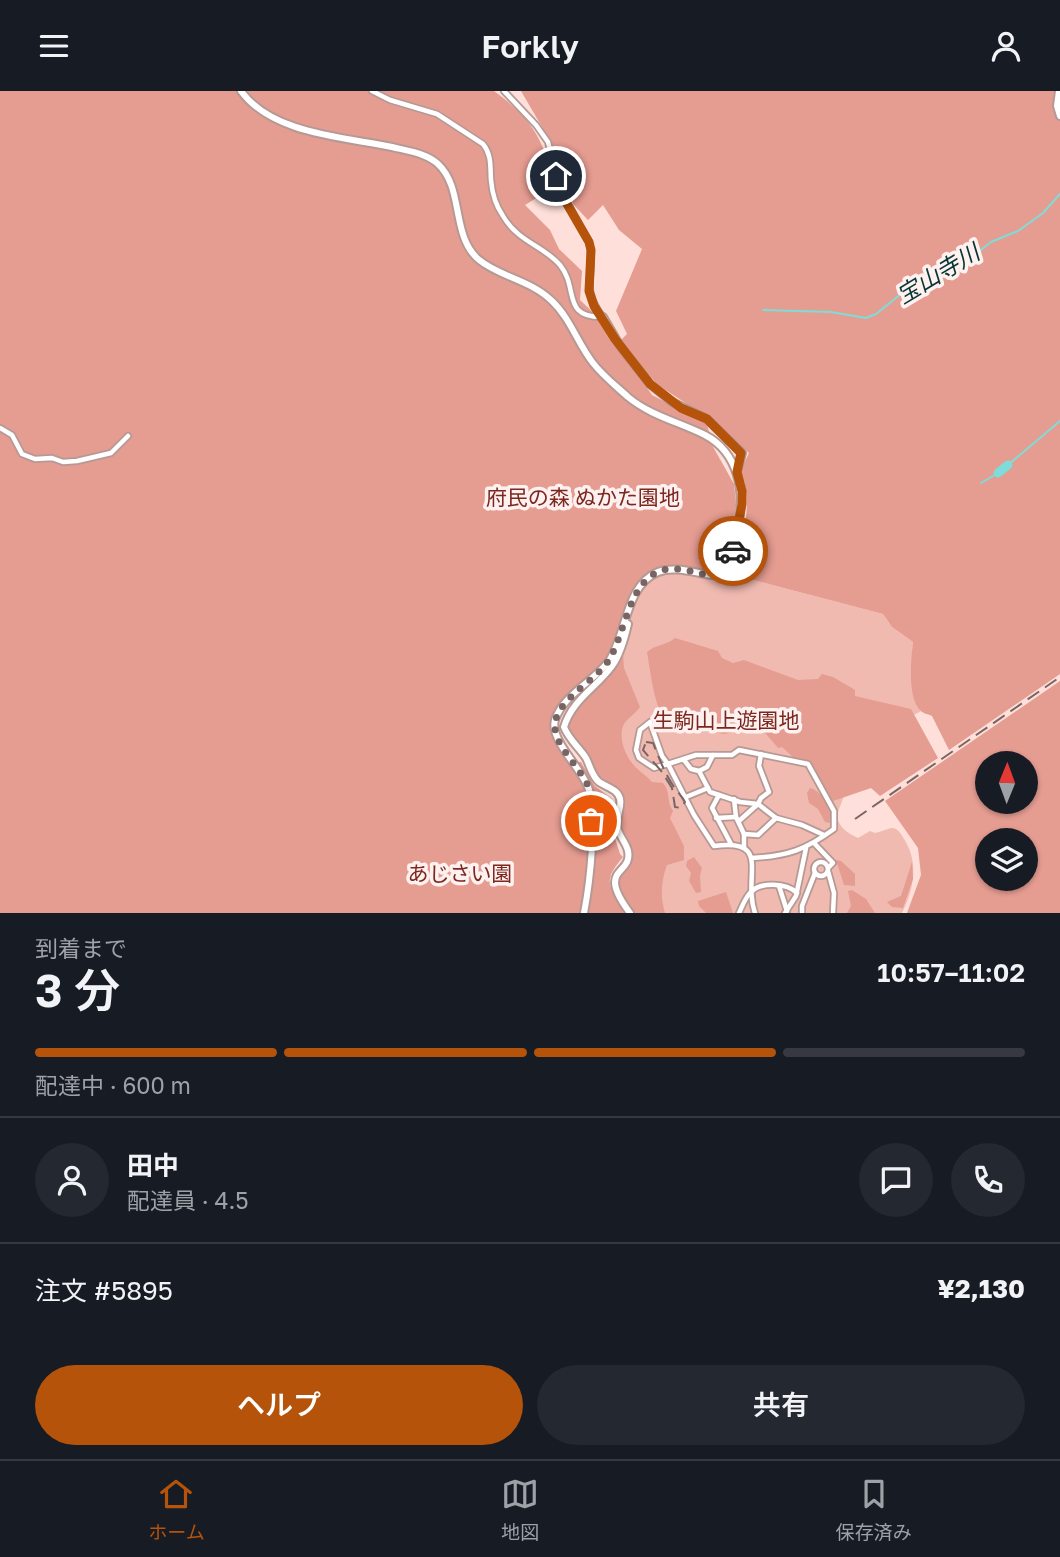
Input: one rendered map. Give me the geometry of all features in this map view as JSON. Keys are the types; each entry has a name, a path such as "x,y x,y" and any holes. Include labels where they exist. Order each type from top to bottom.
{"street":[{"path":"241,91 253,106 290,126 405,150 433,160 446,173 464,236 476,258 544,293 556,305 603,375 646,411 707,436 721,447 737,472 742,504 727,569 716,575 676,568 654,573 645,580 636,593 610,660 564,706 555,720 555,732 589,788 591,839 588,894 584,913"},
{"path":"372,91 390,100 425,109 445,118 483,145 488,150 491,183 503,218 521,238 555,260 563,269 574,302 582,314 588,317 603,317"},
{"path":"504,91 548,142 560,190 589,242 589,291 594,306 615,339 650,384 681,408 707,419 741,453 737,472"},
{"path":"1059,91 1057,106 1060,116"},
{"path":"0,428 12,435 22,454 35,459 52,458 63,463 111,453 128,436"},
{"path":"627,619 625,634 612,666 578,700 568,714 564,727 598,781 619,795 621,801 616,821 628,851 626,862 615,875 614,887 630,913"},
{"path":"752,858 782,856 806,848 834,829 834,811 808,764 738,750 732,755 696,755 668,764 654,768 639,758 637,742 640,730 650,722 662,755 668,764 686,797 694,815 714,846 738,844 752,858 751,891 755,913"},
{"path":"716,818 737,819 769,792 758,766 761,754"},
{"path":"684,759 691,769 699,771 707,767 713,755"},
{"path":"699,771 710,792 758,804 776,818 802,825 825,836"},
{"path":"686,797 708,788"},
{"path":"719,795 712,808 731,844"},
{"path":"734,800 737,819 744,834 744,848"},
{"path":"744,834 758,835 776,818"},
{"path":"814,843 833,863 823,875 816,873"},
{"path":"786,912 797,893 806,848"},
{"path":"802,913 802,906 816,873 814,866 824,862 834,893 833,913"},
{"path":"739,913 751,891 761,886 792,888 797,893"},
{"path":"779,886 786,912"}],"green space":[{"path":"0,91 494,91 528,122 541,143 556,186 525,205 550,230 559,249 582,271 580,300 601,320 652,395 707,424 712,445 734,484 736,505 732,540 724,567 710,571 683,567 663,568 642,580 628,601 604,661 563,701 551,723 555,740 568,761 581,762 595,786 612,799 612,829 623,857 612,873 610,884 624,913 0,913"},
{"path":"521,91 1060,91 1060,674 949,750 932,716 921,711 914,698 911,678 913,642 892,627 883,614 734,575 747,509 745,483 740,472 749,453 707,417 658,385 619,342 627,334 616,311 642,249 619,230 603,205 588,220 573,204 559,156"},
{"name":"生駒山上遊園地","path":"682,570 716,579 734,575 883,614 892,627 913,642 913,686 921,711 885,730 869,742 837,816 842,827 858,838 870,831 875,833 892,828 900,833 909,848 913,866 912,885 902,913 634,913 622,873 630,866 633,854 623,827 625,797 596,773 587,754 571,736 580,704 611,672 619,659 634,601 640,591 662,575"},
{"path":"675,638 718,651 722,658 733,663 744,660 798,680 818,679 822,674 833,677 855,690 855,696 911,709 938,758 880,796 871,788 833,801 811,763 795,759 782,747 778,748 761,728 748,728 725,734 667,725 656,700 647,652"},
{"path":"623,654 624,668 640,707 622,728 624,749 636,768 652,782 663,783 665,786 673,811 670,818 684,846 684,860 667,865 665,871 662,895 665,913 634,913 616,883 630,866 633,854 619,822 625,798 596,773 587,754 571,736 568,724 573,713 609,674"},
{"path":"1060,681 1060,913 907,913 921,875 918,848 885,801"},
{"path":"810,788 818,792 826,802 832,815 830,823 825,822 818,809 809,803 807,793"},
{"path":"694,857 702,868 701,892 696,893 689,881 691,873 686,866 687,861"},
{"path":"836,860 841,861 855,874 855,886 844,885"},
{"path":"912,862 913,879 903,908 892,907 887,902 901,896"},
{"path":"852,890 866,899 875,913 847,913 851,906 848,891"},
{"path":"726,892 733,913 706,913 699,906 698,901"}],"waterway":[{"name":"宝山寺川","path":"763,310 831,312 866,318 876,314 912,285 967,261 991,242 1018,231 1043,213 1060,194"},
{"name":"宝山寺川","path":"1008,465 1060,421"},
{"name":"宝山寺川","path":"998,473 1008,465"},
{"name":"宝山寺川","path":"981,483 998,473"}],"railway":[{"path":"855,819 1060,677"},
{"path":"646,742 653,743 662,766 685,802 681,808 675,807 672,788 643,750 646,742"}],"way so far":[{"path":"591,821 589,788 562,746 555,732 555,720 582,686 610,660 636,593 645,580 654,573 676,568 720,575 727,569 733,551"}],"route":[{"path":"556,176 567,204 589,242 589,291 594,306 615,339 650,384 681,408 707,419 741,453 742,459 737,472 742,504 733,551"}],"park label":[{"name":"府民の森 ぬかた園地","path":"583,498"},
{"name":"あじさい園","path":"460,874"}]}
